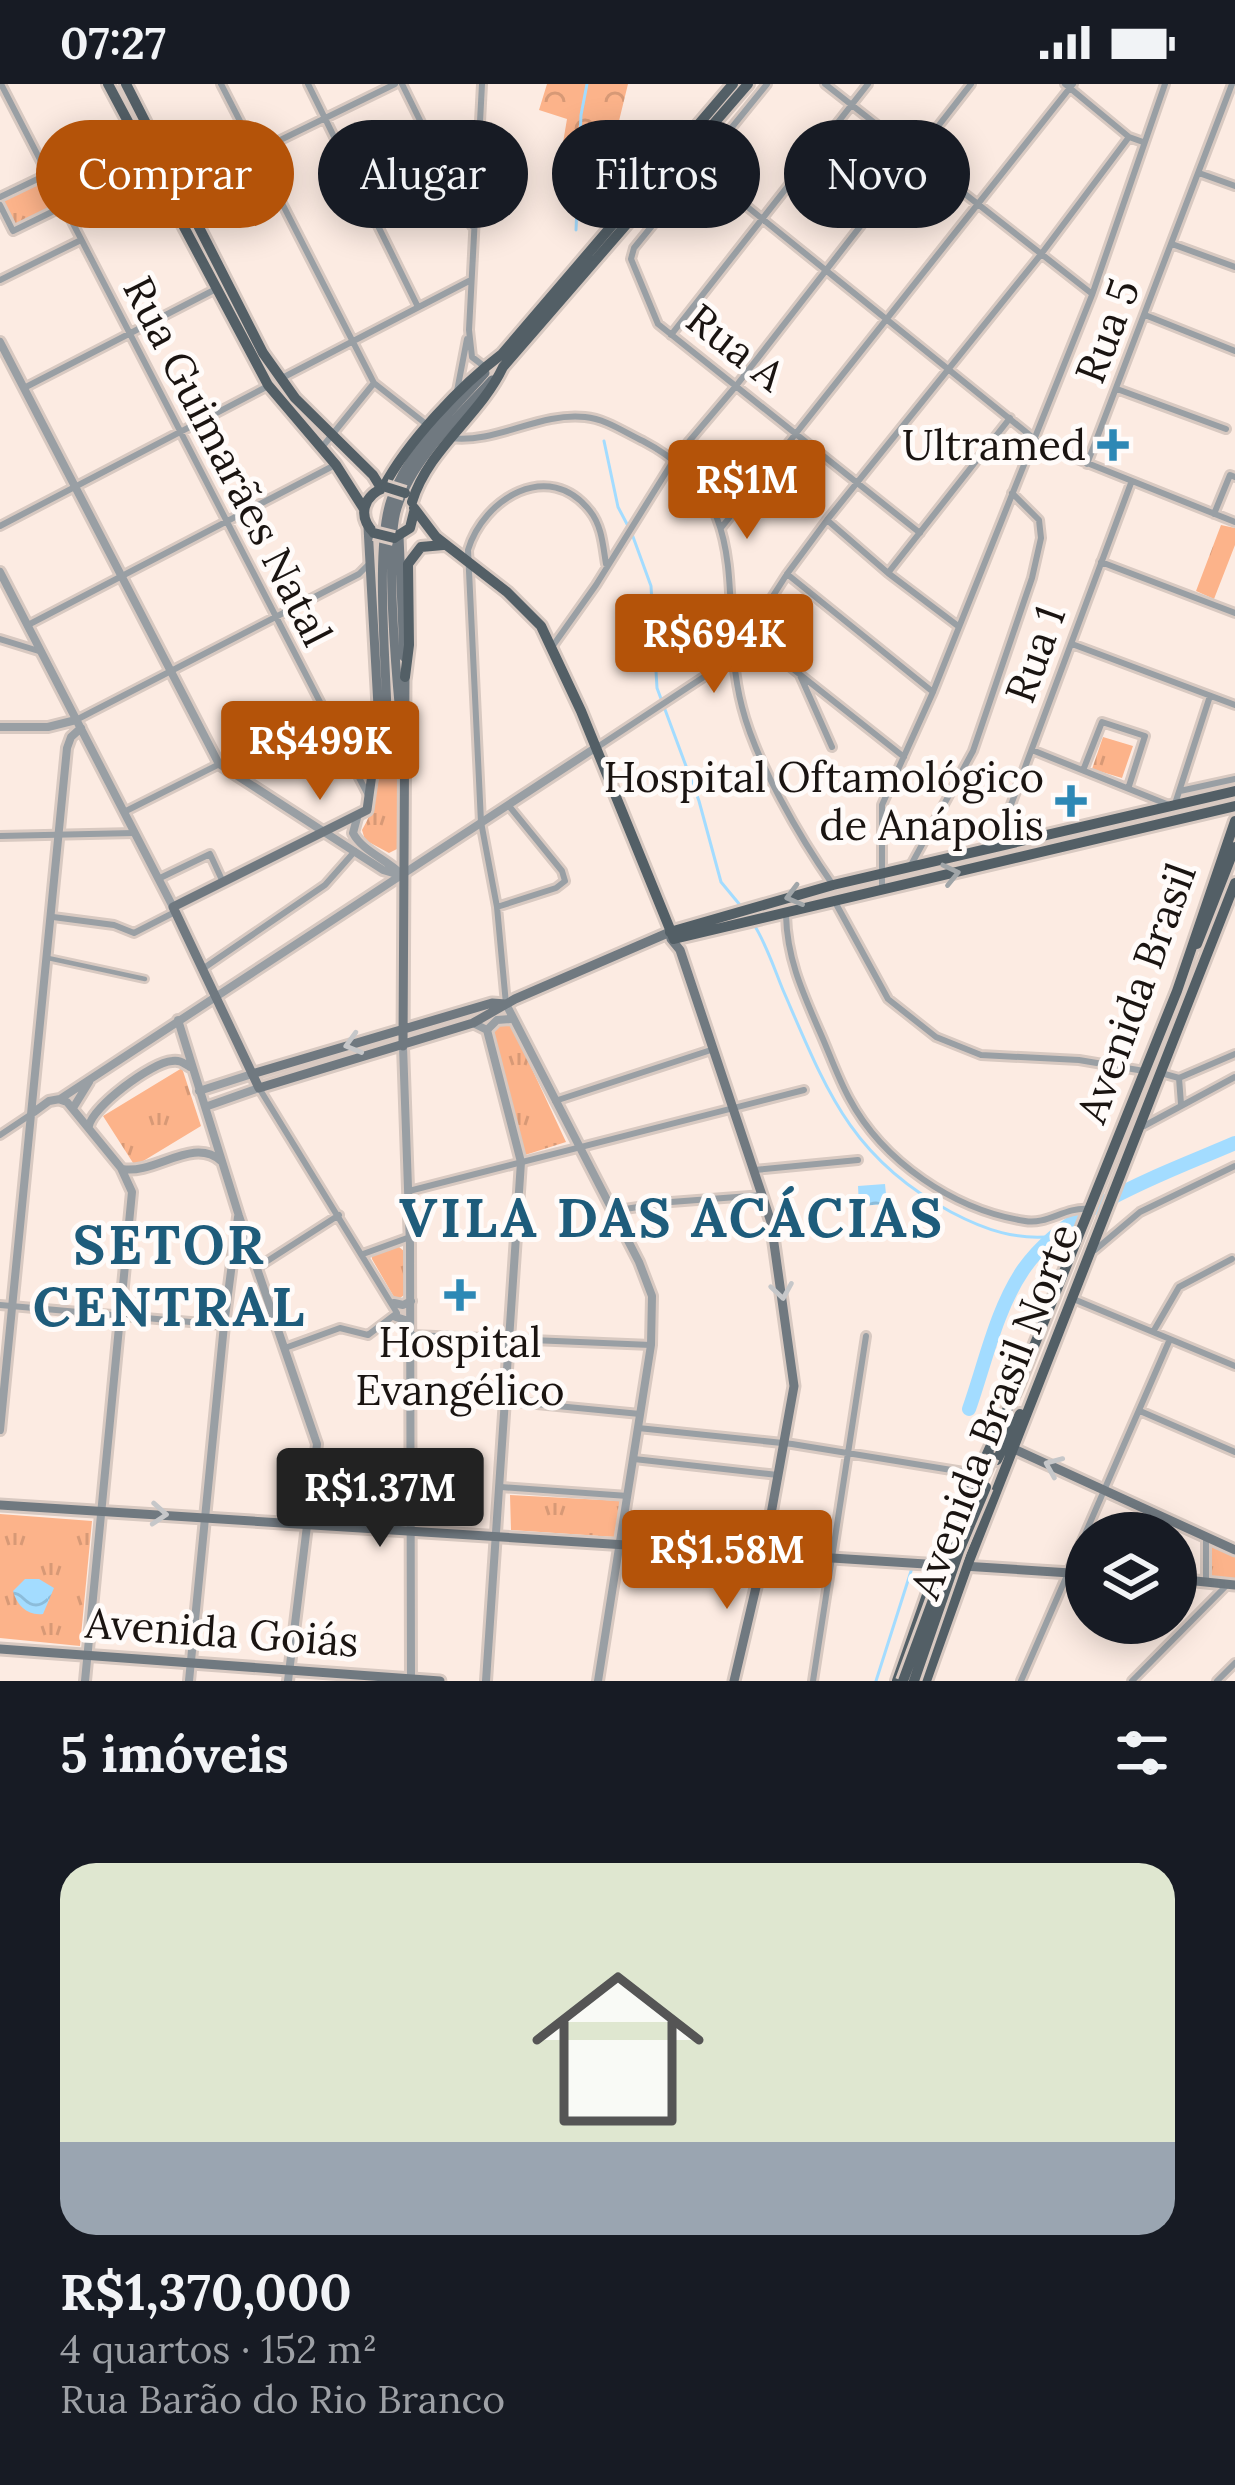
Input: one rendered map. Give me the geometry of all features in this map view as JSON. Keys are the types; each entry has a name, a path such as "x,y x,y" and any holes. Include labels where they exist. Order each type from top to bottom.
{"main road":[{"path":"108,84 127,120"},
{"path":"126,84 144,120"},
{"path":"716,120 740,87"},
{"path":"405,739 399,703 394,566 398,505 444,434 503,360 740,87"},
{"path":"182,228 214,290 336,465 364,509 371,530 378,682 368,810 174,909 259,1088 473,1023 506,1004 744,909 1235,791"},
{"path":"198,228 274,382 383,488 411,501 441,541 541,626 596,748 715,1049 763,1195 778,1261 794,1386 764,1553 734,1681"},
{"path":"610,234 616,228"},
{"path":"364,509 371,494 383,488 455,397 484,367 503,360"},
{"path":"405,677 399,536 413,520 411,501 416,488 492,388 503,360"},
{"path":"376,753 387,714 385,540 392,496 436,429 503,360"},
{"path":"371,530 441,541"},
{"path":"403,1046 409,560 421,547 441,541"},
{"path":"668,937 786,915 1235,806"},
{"name":"Avenida Brasil","path":"1099,1188 1177,991 1235,821"},
{"path":"1055,834 1059,848"},
{"path":"1177,991 1235,847"},
{"path":"1193,986 1235,863"},
{"name":"Avenida Brasil","path":"1125,1166 1235,883"},
{"path":"252,1073 492,1003 506,1004"},
{"name":"Avenida Brasil Norte","path":"926,1681 1125,1166"},
{"name":"Avenida Brasil Norte","path":"900,1681 937,1565 1018,1386 1099,1188"},
{"path":"914,1681 1018,1386"},
{"path":"900,1681 964,1516 1033,1398"},
{"path":"1014,1449 1235,1550"},
{"path":"0,1505 1065,1572"},
{"path":"1197,1580 1232,1584"},
{"name":"Avenida Goiás","path":"0,1649 288,1675 440,1681"}],"street":[{"name":"Rua Guimarães Natal","path":"1,84 36,152"},
{"path":"221,84 240,120"},
{"path":"308,84 418,307"},
{"path":"294,132 398,84 417,120"},
{"path":"480,120 482,84"},
{"path":"738,120 767,84"},
{"path":"825,84 872,120"},
{"path":"671,335 868,84"},
{"path":"943,120 971,84"},
{"path":"882,890 882,805 933,692 1092,295 1165,84"},
{"name":"Rua 5","path":"1087,464 1232,84"},
{"path":"721,527 980,204 1069,85 1129,137 1143,142"},
{"path":"740,87 752,102"},
{"path":"1226,100 1235,104"},
{"path":"0,1135 734,658 827,520 1129,137"},
{"path":"1199,173 1235,186"},
{"path":"36,180 0,201 13,231 36,220"},
{"path":"970,196 1092,295"},
{"path":"760,217 1035,439 1131,483 1235,521"},
{"name":"Rua Guimarães Natal","path":"75,228 371,800"},
{"path":"294,228 374,383 429,427"},
{"path":"473,228 469,330 472,357 484,367"},
{"name":"Rua A","path":"651,228 634,248 632,259 658,324 920,532"},
{"path":"551,647 675,458 857,228"},
{"path":"0,280 81,240"},
{"path":"1172,244 1235,268"},
{"path":"0,526 470,280"},
{"path":"24,388 214,290"},
{"path":"1145,316 1235,350"},
{"path":"455,397 469,330"},
{"path":"0,342 219,764 403,877"},
{"path":"322,448 374,383"},
{"path":"1118,389 1226,429"},
{"path":"450,438 472,439 584,417 608,422 675,458 695,480 721,527 730,561 734,658 742,709 804,840 833,885"},
{"path":"887,573 1010,418"},
{"path":"28,625 336,465"},
{"path":"1214,514 1230,475 1235,477"},
{"name":"Rua 1","path":"995,847 1131,483"},
{"path":"598,1681 653,1310 649,1284 506,1004 497,907 481,822 471,541 486,513 518,490 547,486 578,499 590,511 599,527 607,567"},
{"path":"910,867 973,751 1031,578 1041,538 1039,520 1012,493"},
{"path":"827,520 958,626"},
{"path":"0,727 79,724 362,573 371,560"},
{"path":"1101,562 1235,613"},
{"path":"0,572 174,909 134,933 114,925 53,917"},
{"path":"787,574 933,692"},
{"path":"749,634 904,757"},
{"path":"0,639 42,652"},
{"path":"1072,644 1235,705"},
{"path":"797,670 832,746"},
{"path":"1032,750 1174,807 1210,696"},
{"path":"124,812 323,712"},
{"path":"1084,769 1102,722 1145,736 1129,786"},
{"path":"0,1430 68,745 79,724"},
{"path":"1180,791 1235,779"},
{"path":"497,907 565,881 509,806"},
{"path":"358,818 353,833 357,841 403,877"},
{"path":"0,836 134,833"},
{"path":"204,968 325,885 355,851"},
{"path":"158,878 210,854 223,882"},
{"path":"835,902 888,999 936,1037 981,1055 1079,1060 1144,1071"},
{"path":"786,915 792,969 850,1100 897,1159 963,1202 994,1214 1031,1222 1062,1211 1090,1210"},
{"path":"48,958 145,979"},
{"path":"487,1030 497,1020 512,1019"},
{"path":"178,1020 317,1444 288,1675"},
{"path":"473,1023 487,1030 521,1162 486,1681"},
{"path":"403,1046 410,1191 411,1679"},
{"path":"555,1101 715,1049"},
{"path":"1161,1073 1178,1078 1235,1054"},
{"path":"89,1127 92,1113 101,1104 163,1063 180,1062 192,1070"},
{"path":"199,1090 252,1073"},
{"path":"73,1109 94,1076"},
{"path":"1141,1128 1235,1077"},
{"path":"1178,1078 1181,1104"},
{"path":"205,1107 259,1088 271,1114 394,1303 396,1317"},
{"path":"410,1191 804,1090"},
{"path":"60,1100 89,1127 133,1192 85,1681"},
{"path":"73,1109 101,1104"},
{"path":"197,1151 210,1125"},
{"path":"121,1168 141,1170 197,1151 214,1154 224,1168"},
{"path":"755,1170 858,1160"},
{"path":"1090,1254 1123,1224 1235,1166"},
{"path":"612,1211 763,1195"},
{"path":"258,1267 340,1215"},
{"path":"1105,1215 1111,1223 1123,1224"},
{"path":"189,1681 239,1216"},
{"path":"363,1254 410,1238"},
{"path":"1153,1332 1179,1287 1232,1259"},
{"path":"1071,1298 1235,1366"},
{"path":"394,1303 411,1301"},
{"path":"0,1305 224,1324"},
{"path":"396,1317 405,1320 411,1332"},
{"path":"285,1348 340,1328 368,1335 396,1317"},
{"path":"411,1332 651,1345"},
{"path":"813,1681 866,1336"},
{"path":"1094,1512 1170,1339"},
{"path":"505,1401 640,1414"},
{"path":"1141,1411 1235,1452"},
{"path":"638,1428 784,1443 976,1474"},
{"path":"634,1459 778,1475"},
{"path":"501,1487 628,1496"},
{"path":"1205,1534 1206,1580"},
{"path":"1021,1681 1065,1579"},
{"path":"1132,1681 1232,1584"},
{"path":"1217,1681 1235,1663"}],"green space":[{"path":"547,84 628,84 619,120 567,120 539,110"},
{"path":"36,184 36,214 13,225 1,201"},
{"path":"1221,525 1235,528 1235,545 1214,599 1196,591"},
{"path":"394,708 397,849 389,853 365,840 362,830 374,801"},
{"path":"1103,737 1133,746 1122,778 1092,769"},
{"path":"496,1024 512,1026 566,1142 525,1155 491,1030"},
{"path":"182,1068 201,1126 135,1166 103,1116"},
{"path":"399,1247 404,1251 407,1293 400,1298 394,1297 372,1259 372,1254"},
{"path":"510,1495 622,1501 615,1537 511,1530"},
{"path":"0,1514 92,1521 80,1646 0,1638"},
{"path":"1206,1536 1235,1552 1235,1581 1212,1578"}],"water":[{"path":"885,1184 887,1204 859,1206 858,1186"},
{"path":"25,1579 39,1579 54,1588 43,1614 28,1612 17,1601 13,1591"}],"waterway":[{"path":"576,230 581,115 587,84"},
{"path":"604,441 618,507 628,526"},
{"path":"632,534 651,586 657,688 699,801 721,882 740,905"},
{"path":"753,923 828,1090 888,1168 917,1191 976,1224 1015,1235 1056,1236"},
{"path":"969,1409 1005,1302 1042,1247 1065,1227 1120,1194 1235,1143"},
{"path":"876,1681 912,1568"}],"place":[{"name":"Ultramed","path":"1113,445"},
{"name":"Hospital Oftamológico de Anápolis","path":"1071,801"},
{"name":"Hospital Evangélico","path":"460,1295"}],"district":[{"name":"VILA DAS ACÁCIAS","path":"672,1218"},
{"name":"SETOR CENTRAL","path":"170,1276"}]}
